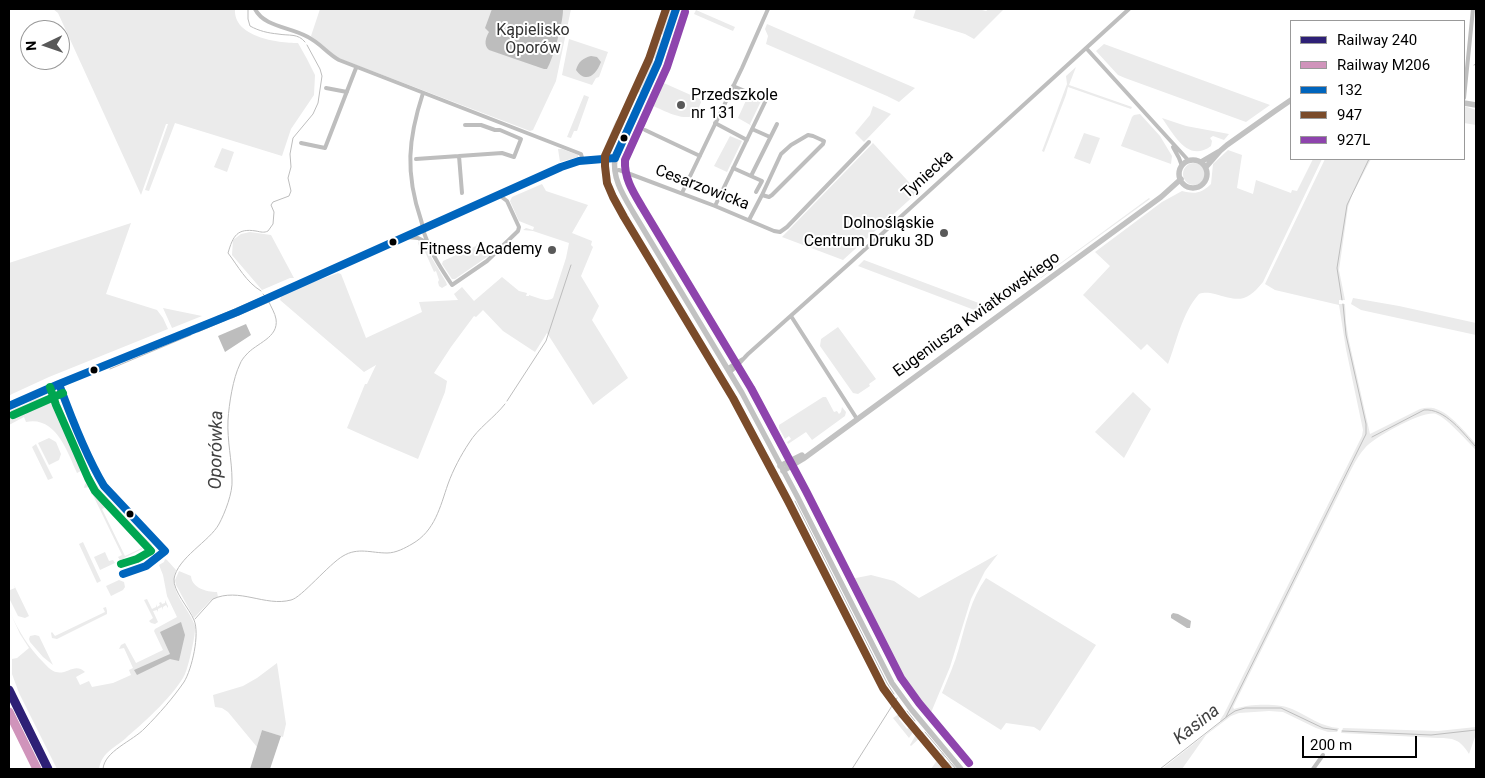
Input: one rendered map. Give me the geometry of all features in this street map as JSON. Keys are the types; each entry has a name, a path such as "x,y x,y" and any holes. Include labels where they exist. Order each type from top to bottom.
{"main road":[{"path":"676,9 658,63 615,158 614,168 621,192 756,417 892,683 906,704 961,769"},
{"path":"1206,168 1220,151 1274,110 1290,101"},
{"path":"1201,162 1220,151"},
{"path":"1188,160 1201,162 1206,168 1207,178 1198,187 1192,188 1185,185 1180,179 1182,166 1188,160"},
{"name":"Eugeniusza Kwiatkowskiego","path":"781,468 809,453 857,419 1161,197 1180,179"},
{"name":"Eugeniusza Kwiatkowskiego","path":"1161,197 1185,185"}],"street":[{"path":"255,9 269,23 308,37 336,59 581,154 582,161"},
{"path":"682,193 768,9"},
{"name":"Tyniecka","path":"729,370 740,364 743,359 1129,9"},
{"path":"1465,87 1472,9"},
{"path":"1086,48 1188,160"},
{"path":"302,143 325,148 356,68"},
{"path":"715,206 766,100 733,86"},
{"path":"326,88 347,92"},
{"path":"423,93 414,126 410,159 413,194 428,243 452,285 488,261 518,231 519,227 507,202 499,195"},
{"path":"716,123 747,140"},
{"path":"751,176 776,124"},
{"path":"416,159 502,153 514,157 521,139 500,130 481,125 465,125"},
{"path":"752,129 770,137"},
{"path":"645,130 700,156"},
{"path":"750,220 781,154 791,144 808,135 824,141 772,195 769,197 762,195"},
{"path":"1166,136 1182,166"},
{"name":"Cesarzowicka","path":"614,168 780,232 788,227 869,142"},
{"path":"454,189 462,191 459,156"},
{"path":"9,406 216,321 561,167 582,161 615,158"},
{"path":"733,168 762,181 756,192"},
{"path":"454,180 461,180"},
{"path":"507,202 509,190"},
{"path":"404,237 418,238 428,243"},
{"path":"791,316 857,419"},
{"path":"59,384 97,474 104,486 165,551"},
{"path":"1313,769 1323,755"}],"green space":[{"path":"53,9 235,9 236,18 241,26 249,32 269,40 298,43 315,75 314,95 291,129 282,156 175,123 149,191 145,190 168,124 166,124 141,195 70,39 70,20 61,20 58,13"},
{"name":"Kąpielisko Oporów","path":"320,9 571,9 556,81 533,130 530,131 338,58 311,36"},
{"path":"662,9 674,9 664,35 654,31"},
{"path":"916,9 978,9 986,11 989,9 1004,9 974,39 965,34 913,18"},
{"path":"696,10 735,27 733,31 694,14"},
{"path":"767,24 915,88 899,102 766,44 768,36 765,29"},
{"path":"656,37 663,40 658,58 656,59 647,55 652,38"},
{"path":"569,39 608,52 599,77 596,78 592,85 562,75"},
{"path":"1104,44 1270,105 1246,122 1125,78 1118,75 1096,51"},
{"path":"645,58 653,61 655,65 643,91 634,92"},
{"path":"1076,67 1069,85 1132,107 1131,109 1068,87 1044,152 1042,151 1067,84 1066,76"},
{"path":"657,80 702,100 695,114 690,117 678,116 647,103"},
{"path":"584,95 589,97 577,131 574,131 571,138 567,137"},
{"path":"748,96 759,101 762,99 750,124 752,126 738,118"},
{"path":"873,106 891,114 864,142 855,133 870,115"},
{"path":"1465,106 1476,110 1476,125 1465,123"},
{"path":"1140,114 1160,136 1172,156 1171,164 1121,146 1132,117"},
{"path":"1162,118 1186,126 1229,134 1224,140 1213,136 1210,138 1212,141 1211,146 1195,151 1182,145"},
{"path":"616,120 620,122 608,152 601,155"},
{"path":"1084,133 1100,138 1090,164 1074,158"},
{"path":"730,136 742,141 727,172 714,166"},
{"path":"873,143 918,192 843,260 782,237"},
{"path":"222,148 234,152 227,172 214,167"},
{"path":"558,149 578,155 578,157 560,162"},
{"path":"1228,150 1242,155 1237,188 1253,194 1256,180 1291,193 1292,190 1297,191 1312,160 1322,160 1263,282 1252,294 1242,299 1209,293 1199,294 1184,318 1168,364 1147,344 1141,350 1083,295 1110,266 1095,252 1162,202 1182,191 1190,193 1204,190 1211,184 1213,164"},
{"path":"1325,160 1370,160 1352,195 1348,207 1339,270 1345,300 1339,300 1339,304 1345,304 1349,341 1370,434 1420,409 1432,408 1441,411 1458,424 1476,444 1476,450 1441,416 1436,414 1410,420 1378,438 1365,448 1352,467 1233,707 1234,709 1263,705 1286,707 1320,723 1339,728 1337,732 1328,732 1316,728 1283,712 1239,713 1231,716 1206,735 1182,769 1162,769 1221,722 1220,720 1362,436 1363,430 1339,305 1275,290 1265,284"},
{"path":"1194,163 1202,166 1205,174 1202,182 1194,185 1186,182 1183,174 1186,166"},
{"path":"542,184 546,191 588,205 572,233 592,241 591,245 593,247 581,276 599,306 592,320 628,378 593,405 547,333 535,352 503,331 483,310 476,317 474,316 434,373 447,381 445,392 418,459 347,428 365,384 367,384 376,365 364,372 280,300 281,296 338,273 341,274 366,338 422,312 419,302 458,300 454,294 462,287 474,301 502,277 519,291 527,293 526,296 529,295 544,300 553,298 569,243 533,231 523,230 526,228 533,230 534,227 519,221 510,201 512,197"},
{"path":"1149,198 1150,199 1040,278"},
{"path":"131,223 106,294 157,310 168,329 49,377 9,396 9,263"},
{"path":"250,232 271,235 294,278 262,290 232,255 233,240 241,234"},
{"path":"419,241 427,250 446,282 447,285 442,288 439,286 436,271 434,272 422,245 419,246"},
{"path":"477,244 481,252 498,244 499,246 487,257 455,279 452,279 442,264 443,261"},
{"path":"864,260 992,308 985,314 858,266"},
{"path":"1353,298 1476,323 1476,335 1361,310 1351,304"},
{"path":"163,308 202,316 172,328"},
{"path":"838,327 876,379 869,384 870,386 858,394 853,393 820,346 821,339"},
{"path":"1133,392 1151,409 1124,458 1095,432"},
{"path":"50,395 57,397 87,468 77,473 59,437 45,424 26,422 24,417 9,425 9,411 30,401"},
{"path":"823,397 826,397 834,412 837,411 839,414 842,407 846,412 845,416 812,440 806,432 788,444 787,442 791,439 789,436 785,439 779,425"},
{"path":"49,438 56,442 61,454 59,460 49,465 38,443"},
{"path":"36,444 53,478 48,480 32,447"},
{"path":"93,480 152,545 150,549 144,543 146,540 112,504 102,509 125,556 142,548 124,558 125,562 122,559 120,560 118,557 122,555 89,487 84,488 85,484"},
{"path":"83,542 101,581 97,583 79,544"},
{"path":"105,552 109,561 113,560 115,563 100,570 94,557"},
{"path":"998,554 985,571 971,599 950,667 930,715 903,679 851,579 871,575 894,581 919,598"},
{"path":"165,559 176,570 174,585 176,592 195,626 192,649 181,682 160,707 106,754 99,769 57,769 19,693 12,674 12,659 17,658 29,648 9,610 28,644 51,670 64,672 74,668 81,669 85,672 76,677 80,685 89,681 92,687 113,683 131,675 129,670 133,668 124,648 119,649 121,645 125,643 136,663 163,650 154,631 177,617 167,596 159,565"},
{"path":"179,571 191,576 194,584 200,588 217,592 218,597 210,601 194,618 176,585 175,580"},
{"path":"986,578 1096,645 1040,731 1034,727 1006,723 1001,730 942,693 956,659 973,603"},
{"path":"119,580 124,582 125,587 111,596 106,586"},
{"path":"14,585 29,616 25,618 18,616 9,598 9,589 15,588"},
{"path":"147,599 152,609 156,607 156,604 157,607 161,602 162,604 165,603 165,600 168,606 168,608 166,605 163,607 163,610 162,607 158,609 158,612 157,610 153,611 158,622 155,624 149,621 153,618 144,600"},
{"path":"106,607 107,614 57,639 52,638 52,632 55,636 105,612 103,608"},
{"path":"30,636 39,636 53,665 30,642"},
{"path":"277,663 286,724 283,737 262,730 257,747 228,712 222,708 215,707 213,695 243,686"},
{"path":"900,712 905,712 917,726 909,738 893,718 899,714 899,719 907,729 913,723 905,713"},
{"path":"1476,727 1476,734 1469,754 1459,742 1448,738 1341,733 1343,728 1438,731"},
{"path":"918,731 923,732 940,754 943,752 945,757 942,761 944,764 948,762 954,764 958,769 931,769 940,756 923,735 910,745"}],"shaded area":[{"path":"492,9 563,10 557,41 547,69 487,48 486,41 489,32 485,28"},
{"path":"591,56 597,57 601,62 594,74 587,77 583,76 576,70 577,67 581,61"},
{"path":"246,324 251,335 225,352 218,336"},
{"path":"1173,613 1191,621 1190,628 1171,618"},
{"path":"181,622 185,635 179,661 170,659 137,675 134,670 170,654 160,632"},
{"path":"262,730 281,736 270,769 250,769"}],"waterway":[{"name":"Oporówka","path":"248,9 250,26 267,32 296,36 305,42"},
{"name":"Oporówka","path":"261,291 247,278 228,253 234,238 240,232 250,230 268,231 273,224 274,212 271,205 273,202 289,196 291,191 288,178 291,167 290,154 293,138 313,114 318,103 322,76 307,45"},
{"path":"1342,300 1337,268 1347,205 1369,160"},
{"path":"507,401 546,341 571,265"},
{"path":"216,317 265,296 263,294"},
{"name":"Oporówka","path":"103,769 108,757 140,733 171,700 184,682 192,660 196,642 196,626 192,615 174,584 176,571 187,557 215,530 224,514 232,485 228,420 235,376 244,357 266,340 276,326 276,319 269,302 232,318"},
{"path":"1226,717 1366,434 1366,424 1346,335 1343,304"},
{"path":"180,332 209,320"},
{"path":"198,332 226,320"},
{"path":"110,369 191,335"},
{"path":"153,343 166,337"},
{"path":"195,619 213,599 223,596 242,596 272,601 291,600 296,598 337,560 349,553 359,551 394,552 420,539 436,518 452,473 466,448 477,433 505,404"},
{"path":"1372,437 1424,410 1432,410 1453,422 1476,447"},
{"path":"795,501 894,694"},
{"path":"852,769 897,698"},
{"name":"Kasina","path":"1160,769 1229,715 1245,708 1281,708 1323,728 1337,730"},
{"path":"907,711 915,721"},
{"name":"Kasina","path":"1342,731 1431,735 1476,730"},
{"path":"925,732 956,769"}],"railway":[{"path":"9,708 39,769"}],"rail line":[{"name":"240","path":"9,690 48,769"},
{"name":"M206","path":"9,712 37,769"}],"transit line":[{"name":"947","path":"666,9 649,59 605,156 607,183 624,217 733,398 788,501 883,688 948,769"},
{"name":"132","path":"615,158 658,63 676,9"},
{"name":"927L","path":"685,12 667,67 625,160 626,173 630,185 751,388 806,491 901,678 919,703 969,763"},
{"name":"132","path":"9,406 237,312 561,167 579,161 615,158"},
{"name":"132","path":"59,384 85,449 104,486 165,551 146,566 123,574"},
{"path":"50,387 56,405 95,491 151,551 137,559 121,564"},
{"path":"13,415 63,393"}],"place":[{"name":"Przedszkole nr 131","path":"681,105"},
{"name":"Dolnośląskie Centrum Druku 3D","path":"944,233"},
{"name":"Fitness Academy","path":"552,250"}]}
